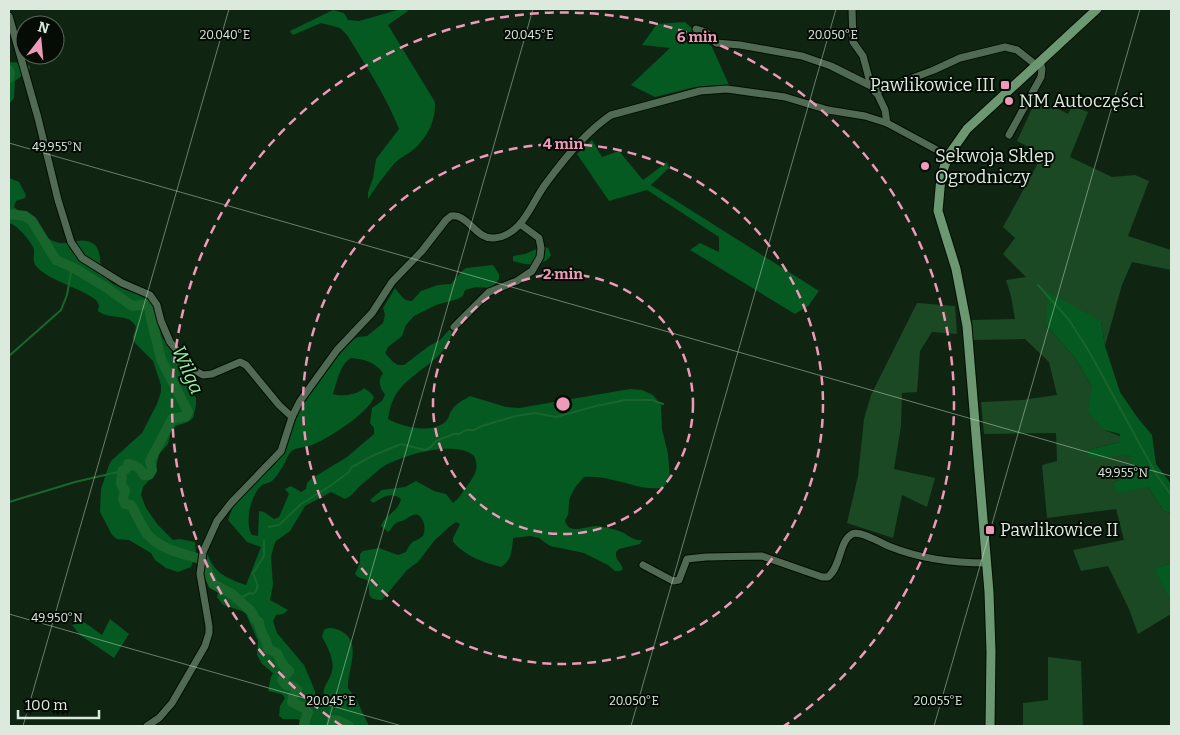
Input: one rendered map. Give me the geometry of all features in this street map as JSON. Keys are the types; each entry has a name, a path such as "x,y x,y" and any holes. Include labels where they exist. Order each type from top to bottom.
{"main road":[{"path":"990,726 991,652 987,562 967,326 960,288 938,211 940,177 948,156 967,129 1097,9"}],"street":[{"path":"852,9 853,42 863,56 873,89 885,110 887,123"},
{"path":"9,16 38,118 60,208 71,242 82,258 122,283 150,296 157,304 160,321 170,342 194,370 203,375 212,374 240,362 246,365 278,405 292,417"},
{"path":"696,29 706,32 716,43 740,45 810,58 831,66 873,89 934,70 960,58 1005,47 1017,50 1038,64 1042,69 1041,77 1009,135"},
{"path":"147,726 160,718 172,703 208,639 208,614 200,574 200,564 213,529 231,503 281,451 292,417 304,394 337,350 372,313 392,282 422,251 451,216 457,216 480,234 490,238 502,236 520,224 548,181 599,123 611,115 700,91 727,89 785,97 828,110 865,116 887,123 948,156"},
{"path":"454,327 489,292 527,276 537,264 541,248 539,238 520,224"},
{"path":"643,565 673,581 677,581 687,559 753,555 768,557 822,577 828,577 835,568 845,541 852,534 856,533 863,534 890,547 915,555 961,562 987,562"}],"green space":[{"path":"401,9 408,11 388,25 435,102 434,116 430,129 422,140 413,150 394,164 368,199 376,159 399,129 394,117 382,93 347,35 340,28 321,23 293,35 290,31 333,10 344,13 348,20 359,21"},
{"path":"685,22 712,47 729,85 695,87 655,97 631,85 670,48 642,45 657,24"},
{"path":"9,62 15,62 15,65 30,66 30,69 15,81 14,98 9,104"},
{"path":"1037,98 1068,114 1072,106 1088,112 1070,157 1112,177 1135,175 1149,181 1128,236 1171,250 1171,270 1132,262 1122,285 1105,346 1101,321 1046,325 1075,358 1092,387 1104,430 1120,436 1120,442 1087,450 1129,455 1137,472 1113,483 1148,487 1164,511 1171,513 1171,563 1155,569 1171,602 1171,614 1138,634 1129,609 1108,566 1081,571 1073,550 1124,540 1116,509 1047,518 1042,465 1057,461 1056,433 984,434 981,402 1022,400 1057,395 1049,362 1025,339 973,340 972,320 1015,319 1006,280 1026,277 1003,254 1015,238 1003,227 1043,154 1017,141"},
{"path":"592,140 602,157 619,151 643,180 667,162 669,168 651,185 819,291 808,306 795,314 690,250 700,243 719,252 719,237 647,190 609,201 577,154"},
{"path":"9,178 19,182 26,195 25,198 16,201 14,207 34,220 42,234 58,243 86,241 92,243 98,250 101,269 105,277 115,285 149,301 153,307 162,337 177,357 182,378 196,398 193,418 176,426 171,431 168,444 159,454 155,473 143,487 141,495 146,508 158,525 173,540 180,539 195,542 196,554 191,567 178,572 166,568 155,560 151,553 129,540 117,539 112,535 100,512 101,489 109,465 112,460 142,433 157,404 161,385 153,361 135,343 133,337 136,327 133,322 124,318 103,314 98,311 99,305 96,300 48,276 36,266 34,249 26,236 9,223"},
{"path":"543,246 548,248 551,255 544,262 539,264 523,264 513,261 513,256 525,254"},
{"path":"493,265 499,274 499,279 492,288 476,287 465,290 463,296 458,299 436,305 414,316 406,325 402,336 388,347 385,353 393,362 398,365 404,365 440,340 449,330 452,331 449,341 436,358 401,387 392,401 388,419 409,427 434,427 441,425 448,419 456,405 470,396 506,407 519,408 630,389 642,390 653,395 661,405 662,429 668,454 670,478 663,488 653,488 604,478 584,477 572,492 565,520 570,528 603,527 614,529 635,539 642,540 640,544 619,549 616,552 616,557 623,569 620,571 615,571 608,565 584,553 550,546 539,538 530,536 513,538 511,554 505,564 501,567 494,565 469,555 453,542 460,524 456,522 434,541 418,562 407,570 382,600 370,597 367,580 355,574 360,562 360,554 363,551 379,548 398,555 406,552 412,543 423,536 424,527 421,517 414,515 396,523 388,532 381,526 398,507 401,499 390,495 373,503 370,500 382,490 405,487 416,481 434,491 446,494 453,503 461,495 475,474 477,466 474,456 466,451 455,449 442,449 413,454 381,468 352,495 345,499 331,492 305,506 290,531 276,541 274,545 271,557 273,585 270,600 288,610 283,614 276,615 273,621 277,633 304,665 315,691 316,704 320,708 322,706 324,689 331,676 333,667 330,653 322,637 324,630 335,629 347,635 353,648 348,688 356,699 369,726 299,726 302,723 298,719 283,719 279,716 280,706 285,698 282,694 268,691 273,673 262,664 257,655 258,641 246,614 223,605 217,597 218,593 206,577 205,561 207,553 217,570 232,580 246,585 261,547 247,542 228,520 234,503 254,481 277,462 301,407 318,379 354,339 367,336 383,323 385,315 383,308 395,288 404,299 412,301 421,291 438,285 451,284 466,268","holes":["351,358 365,360 383,373 380,384 385,395 382,401 372,408 370,423 374,428 374,434 347,457 311,479 307,483 306,489 301,492 291,486 285,489 289,494 279,517 274,519 259,511 258,536 252,535 249,517 254,495 261,486 276,477 291,452 327,438 347,425 371,403 374,397 364,388 349,395 333,394 339,374 344,364"]},
{"path":"1048,292 1101,321 1105,346 1120,392 1152,435 1156,464 1171,484 1171,513 1164,511 1148,487 1117,493 1113,483 1136,472 1129,455 1089,458 1087,450 1120,442 1120,434 1104,430 1088,412 1092,387 1075,358 1046,325"},
{"path":"917,303 955,306 957,334 932,332 920,351 917,392 902,393 901,426 894,469 935,478 927,507 902,495 893,538 847,523 858,476 864,419 871,395"},
{"path":"1171,563 1171,602 1154,569"},
{"path":"110,619 129,634 114,658 80,635 72,625 84,622 102,635"},
{"path":"1048,657 1081,661 1083,726 1023,726 1023,703 1048,700"}],"waterway":[{"name":"Wilga","path":"9,70 9,78"},
{"name":"Wilga","path":"9,214 25,216 32,221 56,260 74,268 132,306 149,304 161,359 188,412 186,416 172,419 150,461 152,470 149,475 144,475 137,467 128,464 127,468 122,471 121,484 125,491 123,498 125,504 131,505 144,529 153,540 171,550 197,558"},
{"path":"9,356 61,310 67,295 72,266"},
{"path":"1038,285 1069,320 1090,353 1156,474 1171,495"},
{"path":"269,527 279,525 301,504 330,486 349,472 352,467 401,444 425,450 436,441 454,434 459,434 466,430 474,430 516,416 535,413 556,417 625,400 652,400 663,404"},
{"path":"9,502 75,482 122,471"},
{"path":"235,596 242,597 250,593 253,594 257,589 253,573 264,556 264,540"},
{"name":"Wilga","path":"204,563 213,584 232,594 251,611 259,622 268,649 277,653 282,664 289,671 282,680 286,685 297,690 292,702 308,712 305,726"},
{"name":"Wilga","path":"331,726 332,720 349,726"}],"place":[{"name":"Pawlikowice III","path":"1005,85"},
{"name":"NM Autoczęści","path":"1009,101"},
{"name":"Sekwoja Sklep Ogrodniczy","path":"925,166"},
{"name":"Pawlikowice II","path":"990,530"}]}
